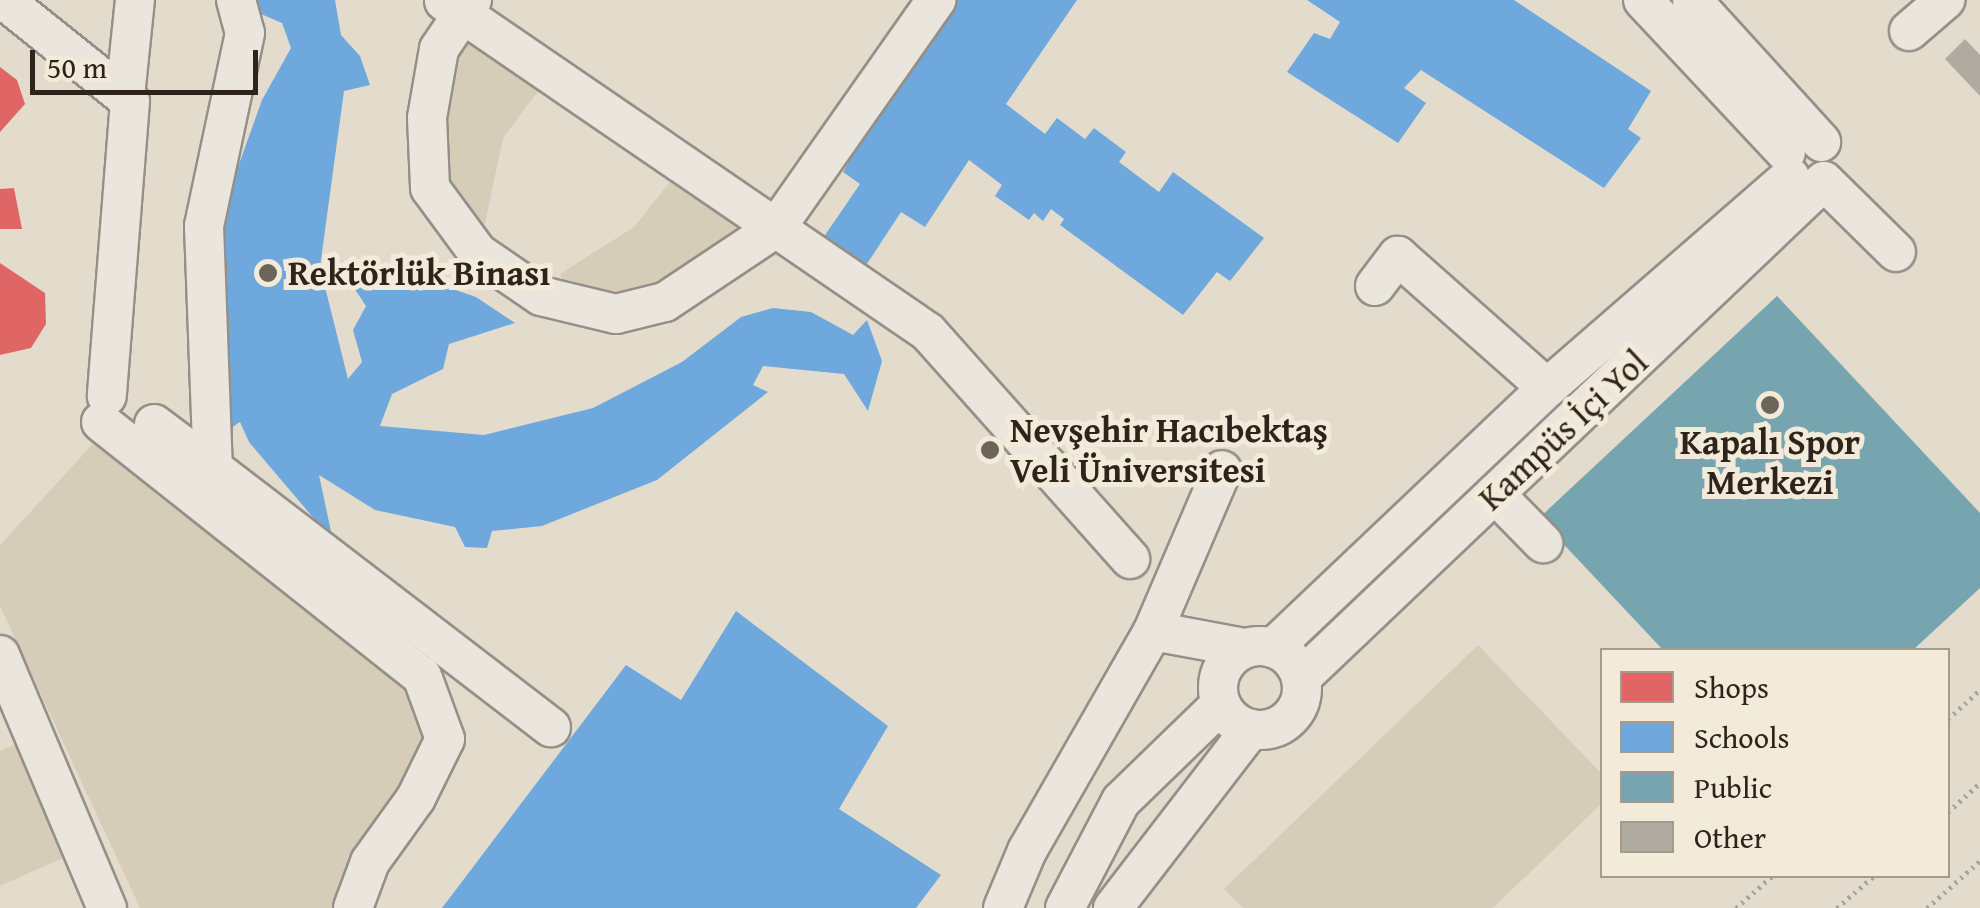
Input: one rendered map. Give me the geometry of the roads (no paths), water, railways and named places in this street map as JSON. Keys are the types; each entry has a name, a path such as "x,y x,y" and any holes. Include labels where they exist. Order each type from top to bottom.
{"street":[{"path":"4,0 130,101 104,409 422,676 445,740 416,798 370,862 354,908"},
{"path":"125,96 135,0"},
{"path":"213,468 204,226 245,34 236,0"},
{"path":"936,0 776,228 666,302 616,314 541,296 478,253 430,188 427,118 439,50 459,5 776,228 928,332 1130,559"},
{"path":"1642,0 1896,252"},
{"path":"1692,0 1805,163"},
{"path":"1910,31 1945,0"},
{"name":"Kampüs İçi Yol","path":"1259,648 1547,388 1805,163"},
{"name":"Kampüs İçi Yol","path":"1301,678 1495,494 1805,163"},
{"path":"1375,286 1398,256 1547,388"},
{"path":"154,424 551,727"},
{"path":"1003,908 1027,851 1154,631 1222,470"},
{"path":"1495,494 1543,543"},
{"path":"1113,908 1251,730 1291,718 1301,678 1259,648 1154,631"},
{"path":"1154,631 1251,730"},
{"path":"1066,908 1122,802 1219,698 1224,666 1259,648"},
{"path":"0,655 107,908"}],"place":[{"name":"Rektörlük Binası","path":"268,273"},
{"name":"Kapalı Spor Merkezi","path":"1770,405"},
{"name":"Nevşehir Hacıbektaş Veli Üniversitesi","path":"990,450"}]}
